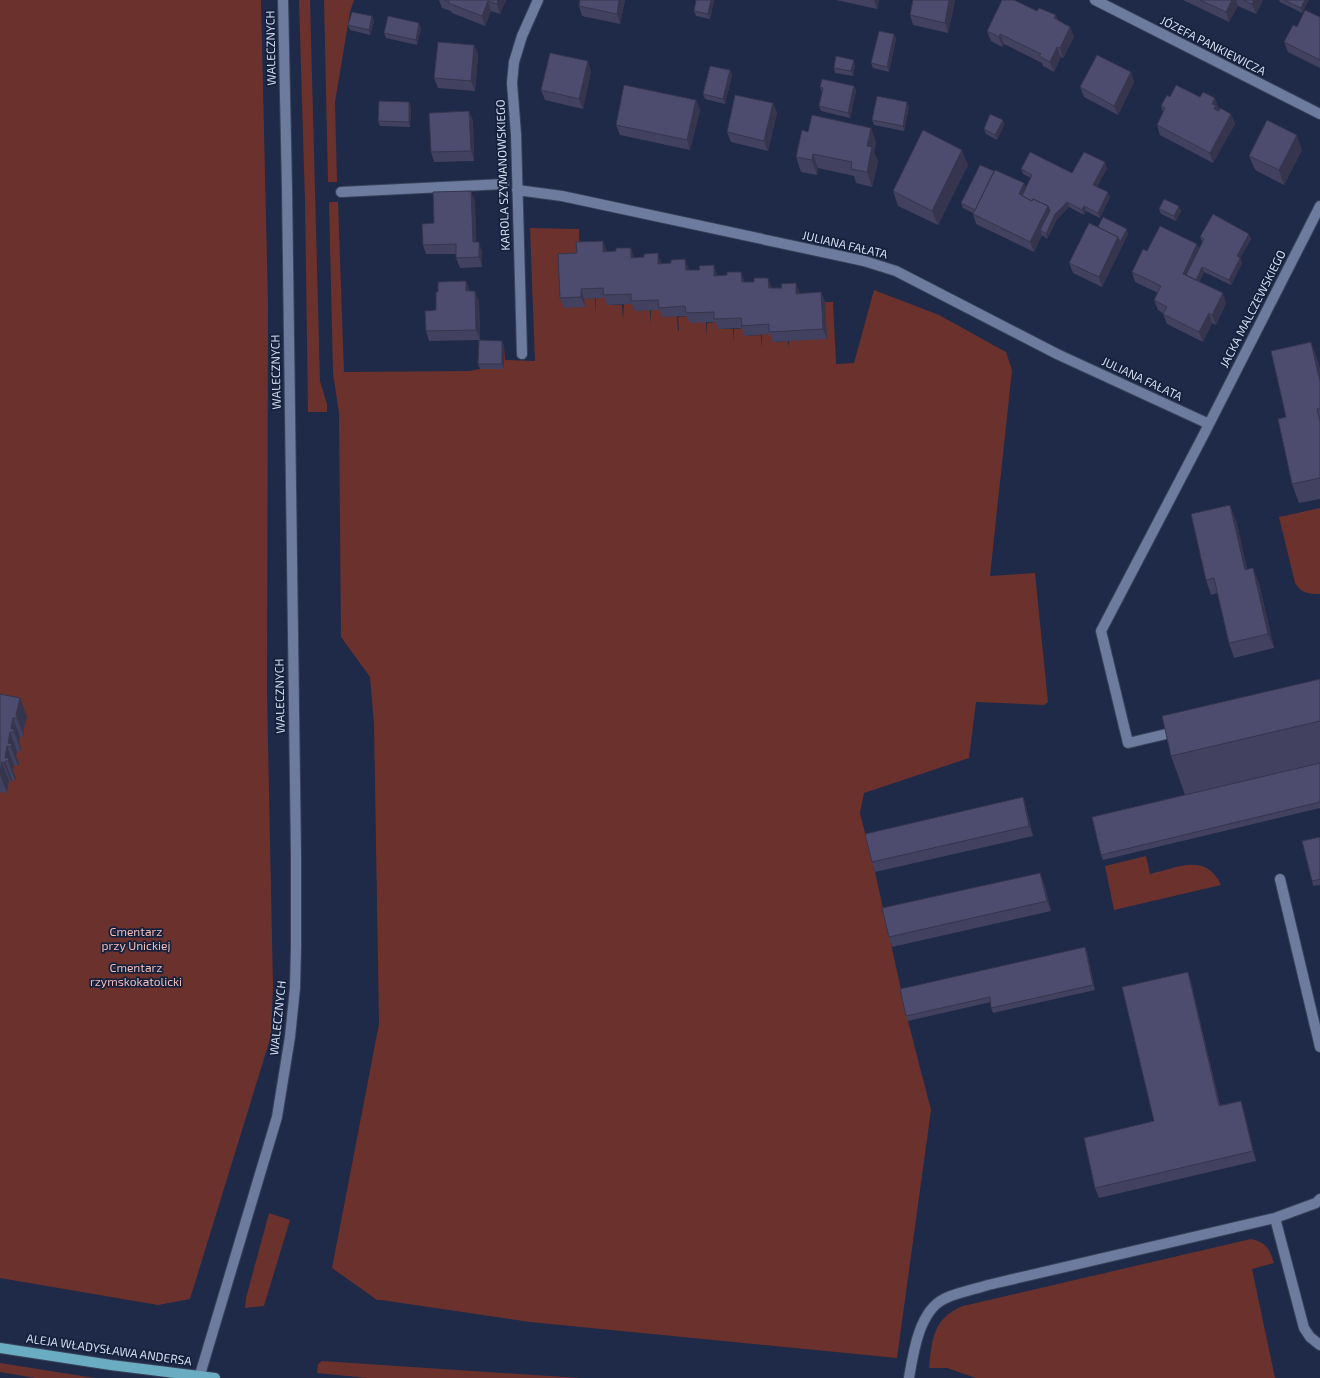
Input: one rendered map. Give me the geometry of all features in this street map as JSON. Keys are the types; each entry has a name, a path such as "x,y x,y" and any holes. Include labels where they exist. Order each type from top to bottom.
{"main road":[{"name":"ALEJA WŁADYSŁAWA ANDERSA","path":"0,1348 111,1365 215,1378"}],"street":[{"name":"WALECZNYCH","path":"199,1377 277,1117 290,1037 295,988 296,856 283,0"},
{"name":"KAROLA SZYMANOWSKIEGO","path":"522,354 516,134 512,83 514,62 522,36 538,0"},
{"name":"JÓZEFA PANKIEWICZA","path":"1095,0 1320,114"},
{"path":"341,192 504,184"},
{"name":"JULIANA FAŁATA","path":"517,190 562,196 864,261 896,270 1057,354 1209,424"},
{"name":"JACKA MALCZEWSKIEGO","path":"1189,729 1128,743 1101,631 1203,436 1320,206"},
{"path":"1280,879 1320,1047"},
{"path":"908,1378 921,1327 931,1311 944,1299 988,1285 1274,1218 1316,1203 1320,1199"},
{"path":"1274,1218 1304,1328 1310,1338 1320,1345"}],"green space":[{"name":"Cmentarz przy Unickiej","path":"0,0 261,0 268,305 267,694 273,986 271,1036 190,1299 158,1305 0,1278"},
{"path":"299,0 310,0 320,381 327,404 327,412 308,412 305,203"},
{"path":"324,0 354,0 350,12 335,102 337,182 328,182"},
{"path":"329,202 338,202 344,372 469,371 480,369 504,369 504,346 505,360 535,361 530,228 579,229 580,262 584,299 595,298 596,313 596,298 607,298 608,305 622,305 623,319 624,304 635,304 650,310 651,325 651,310 662,310 677,316 678,331 678,317 689,316 706,322 707,337 707,323 718,322 718,329 733,329 734,343 734,329 745,328 745,336 761,335 762,349 762,334 772,334 773,342 788,341 789,348 789,341 826,332 825,302 833,302 836,364 854,363 874,290 939,315 1006,352 1012,370 990,576 1035,573 1048,702 1044,705 976,702 969,758 864,793 860,813 875,872 908,1021 931,1110 897,1358 530,1322 377,1300 332,1268 379,1024 374,724 370,677 341,637 339,413 333,373"},
{"path":"1320,508 1320,594 1312,594 1303,591 1295,583 1279,517"},
{"path":"1146,856 1150,874 1180,866 1199,865 1215,875 1221,885 1114,910 1105,866"},
{"path":"269,1213 290,1220 264,1306 245,1308 246,1298"},
{"path":"1251,1239 1261,1242 1267,1247 1271,1253 1274,1263 1252,1269 1275,1378 976,1378 947,1368 929,1368 933,1339 940,1323 953,1311 963,1306"},
{"path":"322,1361 580,1378 367,1378 317,1373 318,1364"},
{"path":"0,1363 95,1378 35,1378 0,1372"}],"building":[{"path":"444,0 498,0 497,4 488,1 482,16 448,3 449,2"},
{"path":"580,0 619,0 617,14 579,6"},
{"path":"696,0 711,0 708,14 694,11"},
{"path":"913,0 949,0 945,23 910,15"},
{"path":"1002,0 1014,0 1037,11 1039,8 1056,15 1054,18 1070,27 1060,48 1057,47 1050,62 1039,56 1041,54 1000,34 999,37 987,31"},
{"path":"1200,0 1232,0 1226,12"},
{"path":"1243,0 1254,0 1252,4"},
{"path":"1284,0 1305,0 1301,8"},
{"path":"1305,10 1320,17 1320,60 1284,42 1293,25 1297,27"},
{"path":"352,12 372,16 369,30 348,25"},
{"path":"388,16 419,23 416,40 384,33"},
{"path":"879,31 894,34 887,67 871,63"},
{"path":"438,42 474,45 471,81 434,78"},
{"path":"550,53 588,61 579,99 541,90"},
{"path":"1097,55 1131,72 1114,106 1080,87"},
{"path":"836,56 854,60 851,71 834,68"},
{"path":"710,66 730,70 723,99 703,94"},
{"path":"822,79 854,86 848,113 819,106 823,88 820,87"},
{"path":"624,85 696,100 687,140 616,125"},
{"path":"1176,85 1200,97 1203,92 1215,98 1212,104 1216,105 1214,109 1219,111 1220,108 1231,114 1210,153 1157,125 1165,108 1161,106 1167,95 1170,97"},
{"path":"735,95 773,103 764,141 727,132"},
{"path":"877,96 907,102 903,126 872,120"},
{"path":"379,101 409,102 409,122 378,121"},
{"path":"469,111 471,151 431,152 429,113"},
{"path":"990,114 1003,120 995,135 984,129"},
{"path":"812,115 871,128 867,146 872,147 867,172 851,169 852,162 813,154 812,160 796,157 802,130 808,132"},
{"path":"1267,120 1297,135 1279,170 1249,156"},
{"path":"923,130 962,150 932,211 893,191"},
{"path":"1030,152 1072,173 1084,152 1105,162 1093,185 1108,192 1098,213 1084,206 1082,210 1067,202 1055,214 1046,234 1040,230 1050,211 1048,206 1022,196 1032,175 1021,169"},
{"path":"980,165 994,171 975,210 961,203"},
{"path":"995,170 1024,183 1019,194 1032,201 1033,199 1048,206 1030,242 973,214"},
{"path":"471,191 473,242 479,242 479,257 456,258 456,244 423,245 422,224 434,223 433,192"},
{"path":"1164,199 1179,206 1174,216 1159,209"},
{"path":"1213,214 1249,234 1237,256 1240,258 1229,280 1202,267 1196,280 1186,275 1204,239 1200,237"},
{"path":"1103,217 1127,229 1120,242 1118,237 1098,227"},
{"path":"1089,223 1118,237 1099,277 1069,263"},
{"path":"1160,226 1197,244 1183,274 1223,293 1212,315 1209,313 1199,332 1163,314 1167,307 1154,300 1161,286 1132,272 1143,249 1147,251"},
{"path":"603,241 603,252 616,251 616,248 631,248 631,258 644,257 644,254 658,253 658,264 671,263 671,260 685,259 686,270 700,270 699,266 714,265 714,276 727,275 727,272 741,272 742,282 754,282 754,278 768,278 769,288 782,288 781,284 796,283 796,294 821,292 823,329 769,332 769,324 742,326 741,318 714,319 714,312 686,313 685,306 659,308 658,300 631,301 631,294 604,295 603,288 581,289 581,297 560,298 558,254 577,253 576,242"},
{"path":"466,281 466,291 475,291 476,330 426,331 425,311 436,310 436,292 438,292 438,282"},
{"path":"479,340 502,341 502,364 478,364"},
{"path":"1311,342 1320,382 1320,409 1317,409 1320,421 1320,478 1292,484 1278,419 1286,417 1271,351"},
{"path":"1230,505 1245,570 1253,568 1268,634 1229,643 1214,578 1206,580 1191,514"},
{"path":"1320,679 1320,721 1171,756 1162,716"},
{"path":"0,694 20,698 16,715 17,718 13,718 11,729 14,729 14,732 10,732 8,743 12,744 11,747 7,746 5,758 9,758 8,761 5,761 4,763 2,762 0,772"},
{"path":"1320,763 1320,802 1101,855 1092,817"},
{"path":"1023,797 1029,826 872,862 865,834"},
{"path":"1320,837 1320,879 1312,881 1302,841"},
{"path":"1040,873 1047,901 889,937 882,908"},
{"path":"1085,947 1093,985 991,1008 990,997 906,1016 900,989"},
{"path":"1188,972 1219,1106 1241,1101 1253,1151 1095,1188 1084,1138 1154,1121 1122,987"}],"park label":[{"name":"Cmentarz rzymskokatolicki","path":"136,975"}]}
